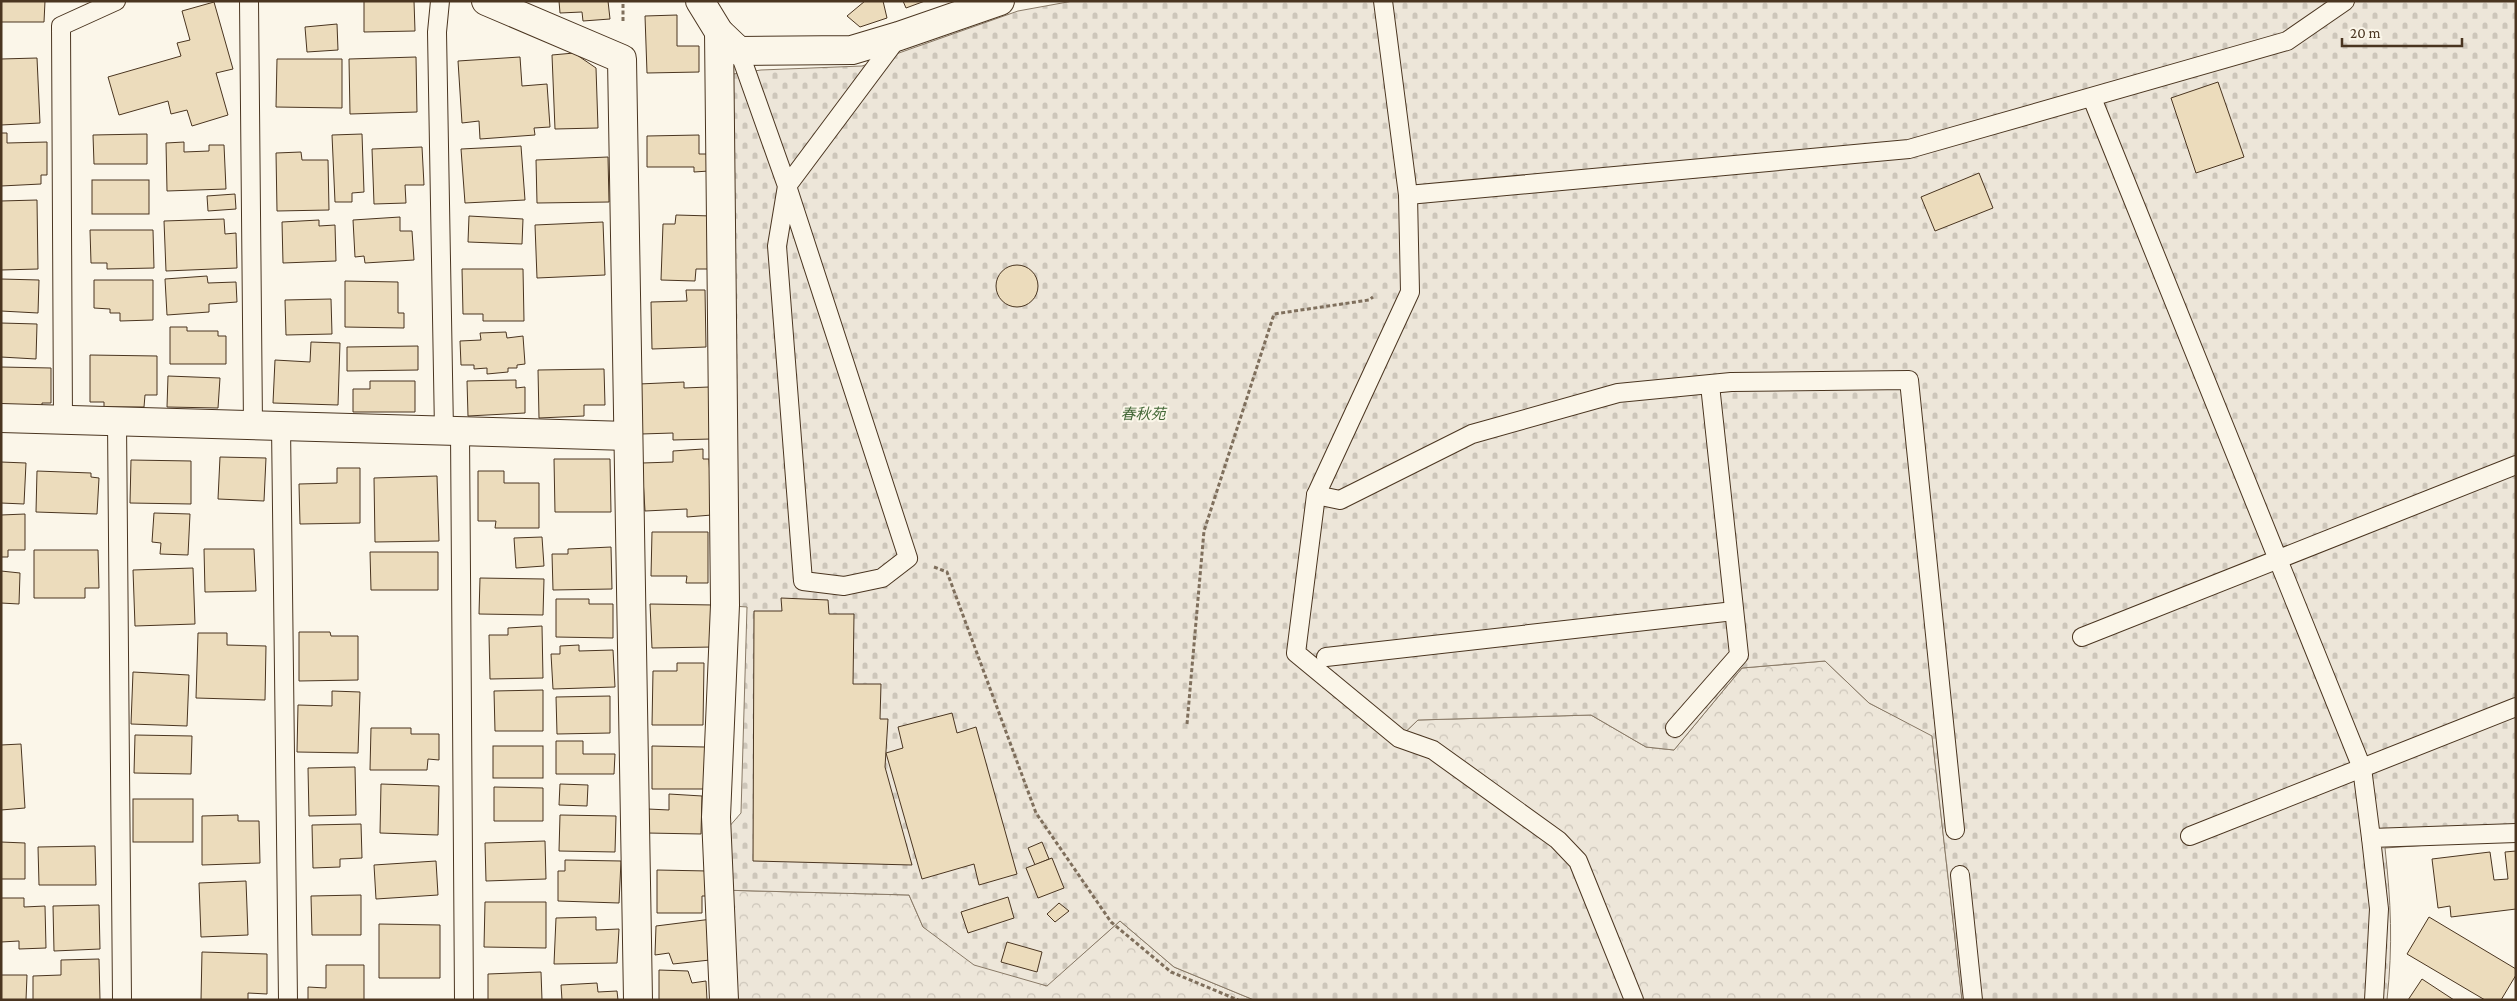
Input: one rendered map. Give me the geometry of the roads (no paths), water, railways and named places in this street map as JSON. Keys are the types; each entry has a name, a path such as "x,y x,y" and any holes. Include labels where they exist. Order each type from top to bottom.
{"street":[{"path":"486,1 622,59 638,1000"},
{"path":"700,1 719,32 739,51 852,50 1000,1"},
{"path":"719,32 725,605 716,817 724,1000"},
{"path":"1,418 628,436"}],"lane":[{"path":"63,420 61,26 116,1"},
{"path":"249,1 253,425"},
{"path":"440,1 437,32 452,432 464,1000"},
{"path":"1383,1 1408,195 1408,273 1410,292 1316,496 1296,653 1399,738 1433,750 1558,840 1578,861 1634,1000"},
{"path":"1408,195 1910,149 2286,41 2345,1"},
{"path":"739,51 787,186 908,558 882,578 844,586 803,581 777,246 787,186 899,36"},
{"path":"2092,98 2362,768 2380,909 2374,1000"},
{"path":"1316,496 1340,500 1481,431 1618,393 1731,382 1909,380 1955,830"},
{"path":"1674,728 1738,655 1710,385"},
{"path":"117,422 122,1000"},
{"path":"281,426 288,1000"},
{"path":"2082,637 2516,465"},
{"path":"1326,657 1734,611"},
{"path":"2190,836 2516,707"},
{"path":"2371,838 2516,833"},
{"path":"1960,875 1973,1000"}],"park label":[{"name":"春秋苑","path":"1143,414"}]}
